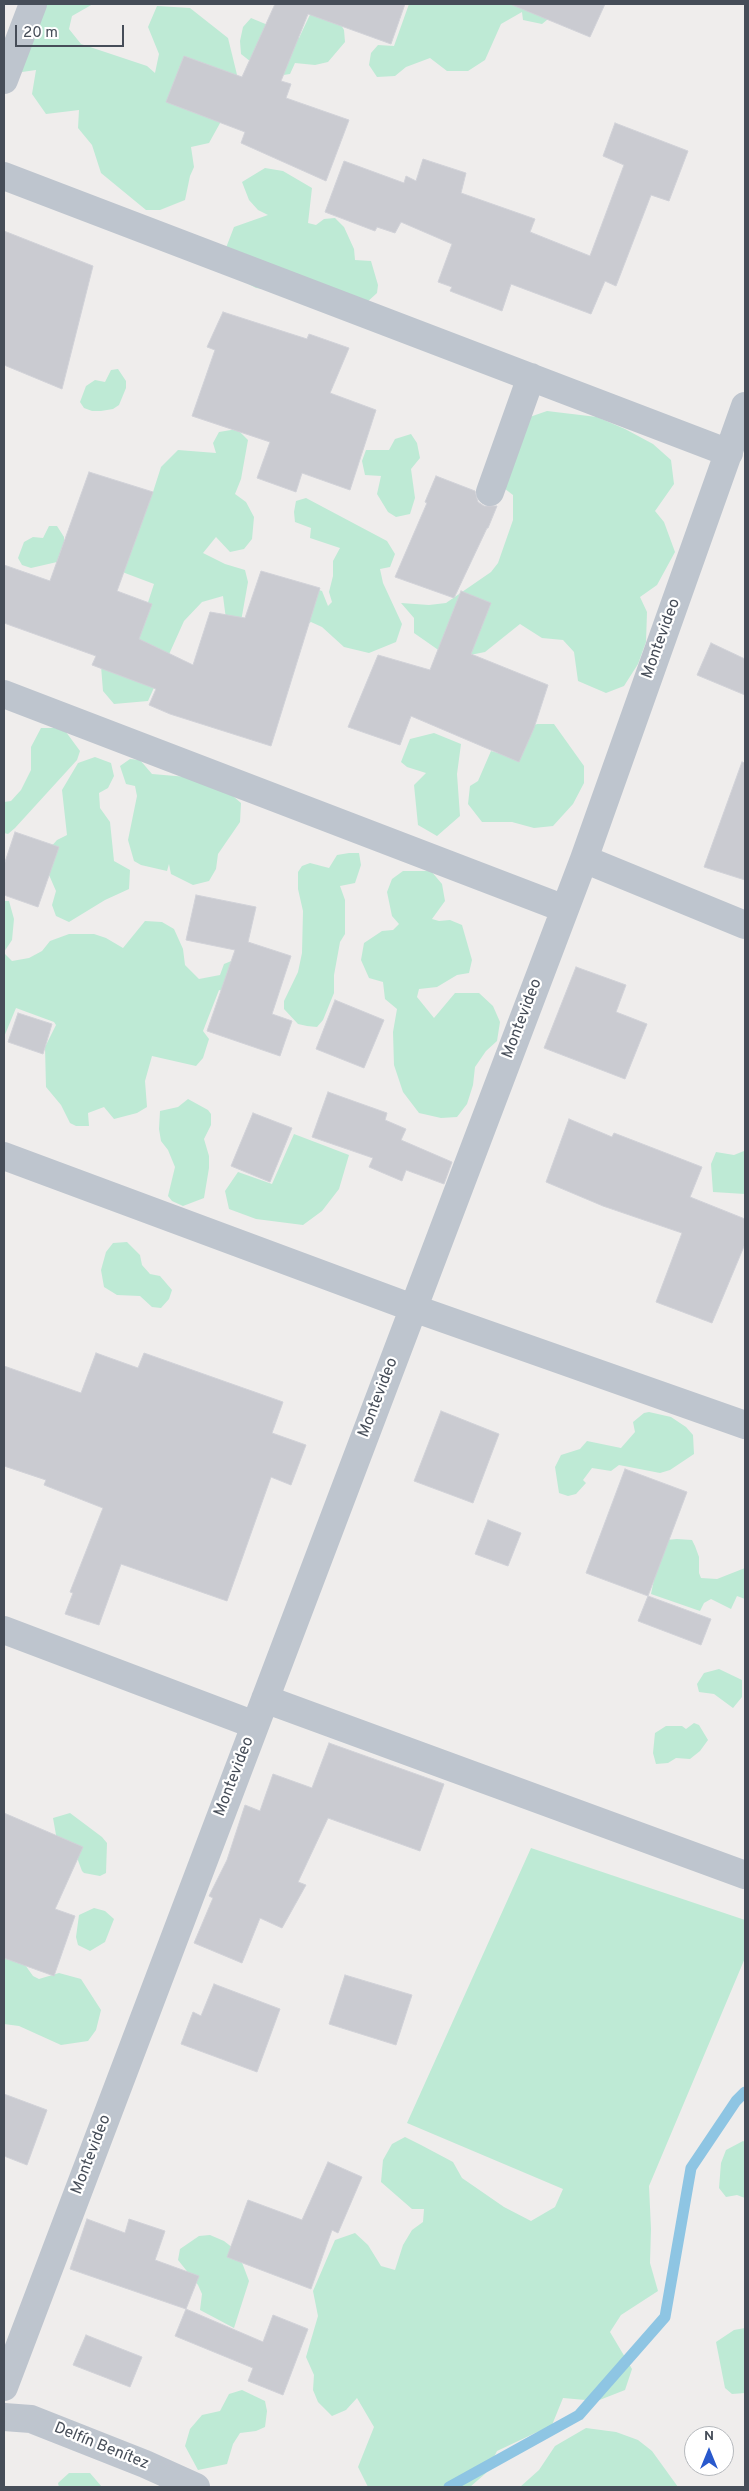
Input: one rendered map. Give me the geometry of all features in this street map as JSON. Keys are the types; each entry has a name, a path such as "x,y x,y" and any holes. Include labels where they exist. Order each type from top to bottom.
{"street":[{"path":"4,80 33,4"},
{"path":"4,176 728,453"},
{"path":"490,492 531,377"},
{"name":"Montevideo","path":"4,2387 584,859 745,406"},
{"path":"4,694 565,909"},
{"path":"584,859 745,925"},
{"path":"4,1156 413,1308 745,1425"},
{"path":"4,1630 255,1725"},
{"path":"265,1699 745,1875"},
{"name":"Delfín Benítez","path":"4,2418 31,2419 145,2464 196,2487"}],"green space":[{"path":"27,4 93,4 72,16 69,29 81,44 147,66 155,73 159,54 148,27 157,6 190,8 228,38 240,87 209,143 191,147 194,167 185,200 160,210 146,210 101,173 92,145 78,128 79,110 46,114 32,94 36,70 22,72 4,64"},
{"path":"315,4 345,4 340,23 344,30 345,42 328,62 315,65 295,63 290,74 270,77 241,54 240,41 243,27 251,18 299,38"},
{"path":"409,4 555,4 553,15 542,24 523,20 522,12 501,24 485,60 468,71 447,71 430,58 406,67 395,76 377,77 369,65 371,53 378,45 394,46"},
{"path":"265,168 283,171 312,188 308,223 316,225 324,219 335,218 344,227 354,249 355,260 371,261 378,285 377,293 365,304 256,288 231,275 224,253 234,227 268,215 258,210 249,200 242,182"},
{"path":"118,369 126,381 126,388 119,405 113,409 101,411 92,411 84,408 80,402 86,386 95,380 105,382 111,370"},
{"path":"547,411 597,417 653,444 671,460 674,484 655,511 664,522 675,552 657,585 640,597 647,612 646,642 638,664 624,686 606,693 578,681 574,652 563,640 542,638 520,624 485,652 447,656 414,633 414,618 401,603 429,605 446,603 491,572 498,563 513,520 513,495 492,479 521,420"},
{"path":"237,429 248,440 241,479 235,494 246,502 254,517 252,539 244,549 230,552 216,537 203,553 225,564 245,570 248,582 240,627 227,627 223,596 202,602 184,621 148,701 114,704 103,691 101,666 129,661 154,584 117,570 142,492 153,492 161,467 178,450 216,453 213,443 219,432"},
{"path":"411,434 417,443 420,458 411,469 415,498 410,514 396,517 388,512 377,494 381,476 365,475 362,461 366,450 389,450 395,439"},
{"path":"306,498 387,541 395,554 390,567 380,569 383,583 402,624 396,642 369,653 344,647 322,627 311,622 293,633 310,587 322,591 328,606 332,602 329,592 333,576 333,561 340,548 310,538 311,528 295,522 296,501"},
{"path":"49,526 57,526 64,537 64,544 57,562 31,568 22,565 18,558 24,542 33,537 43,538"},
{"path":"537,724 554,724 584,766 584,783 573,804 553,826 534,828 512,822 482,822 468,804 470,786 478,781 491,751 498,753 522,731"},
{"path":"41,728 55,728 66,732 80,751 77,760 15,828 8,834 4,833 4,802 11,801 21,790 31,770 31,747"},
{"path":"434,733 461,744 457,774 460,816 437,836 418,825 414,785 426,773 407,767 401,762 410,739"},
{"path":"95,757 111,763 114,776 108,788 99,793 100,808 110,822 114,861 130,870 129,889 105,900 69,922 56,916 52,905 56,891 46,868 49,849 57,840 67,835 62,790 78,763"},
{"path":"130,759 140,760 152,774 199,778 218,783 241,803 240,822 218,854 216,869 209,881 193,885 171,874 169,864 167,871 141,865 134,861 128,840 137,796 135,786 126,784 120,766"},
{"path":"359,853 361,865 355,883 340,886 345,900 345,934 340,942 334,975 334,993 323,1020 317,1027 298,1024 284,1009 284,1001 298,972 302,953 303,911 298,889 298,872 302,866 310,863 329,868 337,855"},
{"path":"403,871 431,871 442,884 445,901 432,919 439,921 450,920 462,925 472,960 469,973 457,975 437,987 419,989 417,997 434,1018 455,993 479,993 493,1006 500,1022 497,1041 486,1051 475,1067 473,1085 467,1104 457,1117 441,1118 419,1113 403,1092 394,1065 393,1032 397,1009 385,999 383,982 369,978 361,960 364,943 382,931 393,930 399,924 392,916 387,892 392,879"},
{"path":"4,901 9,901 14,919 12,940 4,952"},
{"path":"145,921 162,922 174,929 183,949 185,965 199,979 220,975 224,964 241,957 233,993 219,990 203,1031 209,1039 203,1058 196,1066 152,1056 145,1081 147,1107 137,1113 114,1119 104,1107 88,1113 89,1126 76,1126 70,1123 61,1105 46,1087 45,1047 56,1025 54,1022 16,1008 4,1037 4,953 12,961 29,958 42,951 50,941 69,934 94,934 106,938 123,948"},
{"path":"188,1099 208,1110 211,1114 211,1125 204,1139 209,1156 209,1168 204,1198 183,1206 172,1201 168,1196 175,1167 168,1150 161,1141 159,1129 160,1111 178,1107"},
{"path":"294,1134 349,1155 339,1189 322,1211 303,1225 256,1219 229,1209 225,1191 238,1172 272,1184"},
{"path":"745,1148 745,1194 713,1192 711,1164 716,1152 734,1155 744,1151"},
{"path":"127,1242 140,1255 142,1265 150,1274 160,1276 172,1290 169,1299 161,1308 152,1307 140,1296 117,1295 104,1287 101,1270 106,1252 113,1243"},
{"path":"649,1412 671,1417 686,1427 693,1435 694,1454 670,1470 660,1473 619,1465 611,1471 592,1468 583,1480 586,1483 576,1494 568,1496 559,1493 555,1467 561,1455 580,1449 587,1441 621,1448 635,1432 633,1422 644,1413"},
{"path":"666,1540 692,1540 699,1557 699,1573 701,1578 717,1579 745,1568 745,1599 737,1596 731,1609 711,1599 704,1603 700,1611 651,1594 660,1551"},
{"path":"719,1669 742,1680 742,1697 733,1708 714,1694 699,1692 697,1684 704,1673"},
{"path":"694,1723 699,1725 708,1740 700,1751 690,1759 676,1758 668,1763 656,1764 653,1753 655,1733 666,1726 682,1726 686,1729"},
{"path":"70,1813 102,1837 107,1843 106,1873 100,1876 84,1873 76,1855 58,1846 53,1818"},
{"path":"531,1848 745,1920 745,1958 649,2186 650,2263 658,2291 621,2315 610,2332 632,2369 625,2390 597,2401 563,2398 552,2425 497,2451 486,2473 470,2487 368,2487 358,2467 374,2427 357,2398 346,2410 332,2416 318,2402 313,2390 314,2375 306,2357 318,2316 313,2291 335,2240 355,2233 368,2245 381,2266 395,2270 403,2245 412,2230 423,2222 424,2209 412,2209 381,2182 383,2160 392,2144 405,2137 453,2162 462,2178 504,2207 531,2221 555,2207 563,2189 407,2123"},
{"path":"94,1908 105,1911 114,1919 105,1942 90,1951 78,1945 76,1937 79,1915"},
{"path":"4,1949 18,1955 33,1976 39,1979 59,1973 81,1979 101,2010 96,2030 88,2041 61,2045 19,2026 4,2024"},
{"path":"743,2141 745,2142 745,2198 737,2195 726,2197 719,2188 721,2163 726,2150"},
{"path":"210,2235 224,2241 238,2252 249,2281 234,2328 200,2310 202,2294 198,2285 178,2260 180,2249 199,2236"},
{"path":"745,2328 745,2393 732,2394 725,2388 716,2342 734,2330"},
{"path":"242,2390 265,2401 267,2411 265,2427 256,2431 240,2433 233,2444 227,2464 198,2470 185,2446 190,2429 202,2415 220,2411 229,2394"},
{"path":"586,2428 616,2432 638,2440 652,2451 678,2487 520,2487 539,2470 555,2446"},
{"path":"69,2473 90,2473 102,2487 59,2487 58,2483"}],"building":[{"path":"275,4 405,4 391,44 308,14 281,81 291,84 286,98 349,120 326,181 241,143 245,132 166,102 184,56 242,77"},
{"path":"510,4 605,4 590,37"},
{"path":"615,123 688,151 669,201 651,195 616,286 605,281 591,314 511,284 502,311 450,291 452,287 438,282 452,244 401,222 395,233 377,227 375,231 325,212 344,161 404,183 406,176 416,181 423,159 466,173 461,193 535,219 530,232 590,256 624,165 603,156"},
{"path":"4,231 93,266 62,389 4,365"},
{"path":"223,312 307,339 309,334 349,348 330,393 376,410 350,490 302,473 296,492 257,478 270,442 192,416 215,350 207,347"},
{"path":"89,472 153,492 117,591 152,604 139,639 193,665 210,612 245,618 261,571 320,588 271,746 170,714 149,705 156,689 92,665 96,656 4,623 4,565 50,581"},
{"path":"436,476 475,491 478,502 484,506 497,506 454,598 395,577 427,503 425,502"},
{"path":"461,591 491,603 471,654 548,685 534,728 519,762 411,716 400,745 348,727 378,655 430,670"},
{"path":"711,643 745,659 745,695 697,675"},
{"path":"742,762 745,763 745,880 704,867"},
{"path":"15,832 59,847 38,907 4,895 4,865"},
{"path":"196,895 256,907 248,942 291,956 272,1014 292,1021 280,1056 207,1031 235,950 186,940"},
{"path":"576,967 626,985 616,1012 647,1024 625,1079 544,1048"},
{"path":"335,1000 384,1020 364,1068 316,1049"},
{"path":"18,1013 52,1024 43,1054 8,1042"},
{"path":"328,1092 387,1113 385,1120 406,1129 401,1140 452,1162 444,1184 406,1170 402,1181 369,1167 373,1158 312,1137"},
{"path":"253,1113 292,1128 270,1182 231,1166"},
{"path":"569,1119 612,1137 614,1133 702,1167 690,1197 745,1219 745,1244 712,1323 656,1302 682,1233 603,1206 546,1182"},
{"path":"96,1353 138,1368 144,1353 283,1402 272,1433 306,1445 291,1485 271,1477 227,1601 121,1564 99,1625 65,1614 73,1593 70,1592 103,1508 44,1485 46,1480 4,1466 4,1366 81,1393"},
{"path":"441,1411 499,1434 473,1503 414,1481"},
{"path":"625,1469 687,1492 648,1596 586,1573"},
{"path":"488,1520 521,1533 508,1566 475,1554"},
{"path":"648,1596 711,1619 701,1645 638,1621"},
{"path":"329,1743 444,1784 420,1851 328,1818 298,1882 306,1885 282,1928 260,1918 242,1963 194,1943 213,1898 209,1896 227,1860 245,1805 260,1811 273,1774 312,1788"},
{"path":"4,1813 83,1847 55,1909 75,1916 54,1976 4,1958"},
{"path":"345,1975 412,1995 396,2045 329,2024"},
{"path":"214,1984 280,2009 257,2072 181,2044 193,2012 201,2016"},
{"path":"4,2094 47,2110 27,2165 4,2156"},
{"path":"328,2162 362,2177 338,2233 332,2230 311,2289 227,2257 248,2200 302,2220"},
{"path":"87,2219 125,2233 129,2219 165,2231 155,2260 199,2276 186,2309 70,2269"},
{"path":"186,2309 263,2342 273,2315 308,2329 283,2395 248,2381 253,2368 175,2336"},
{"path":"86,2335 142,2357 130,2387 73,2365"}],"waterway":[{"path":"449,2487 579,2415 665,2317 691,2168 736,2101 745,2092"}]}
